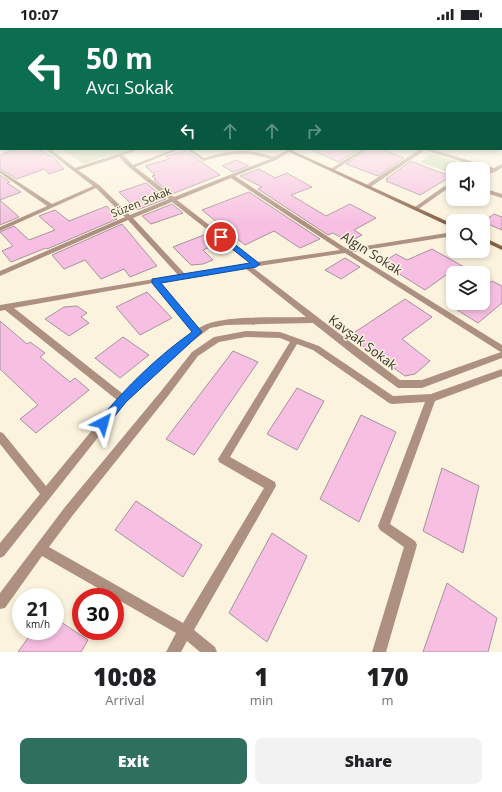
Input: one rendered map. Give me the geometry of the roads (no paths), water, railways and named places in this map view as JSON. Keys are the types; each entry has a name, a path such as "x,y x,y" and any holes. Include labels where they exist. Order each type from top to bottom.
{"main road":[{"path":"319,164 446,223"},
{"path":"490,243 502,248"}],"street":[{"path":"69,164 98,186 129,217 182,276"},
{"path":"76,169 91,164"},
{"path":"129,164 256,264"},
{"path":"132,167 139,164"},
{"name":"Süzen Sokak","path":"0,274 129,217 261,164"},
{"path":"331,170 341,164"},
{"path":"367,186 401,164"},
{"path":"474,164 494,170"},
{"path":"490,171 502,165"},
{"path":"0,171 51,206"},
{"name":"Algın Sokak","path":"231,176 502,349"},
{"path":"0,229 98,186"},
{"path":"415,209 446,188"},
{"path":"490,192 502,196"},
{"path":"3,308 182,276 446,235"},
{"name":"Kavşak Sokak","path":"246,266 398,384 422,384 502,355"},
{"path":"155,281 198,332"},
{"path":"3,308 122,399"},
{"path":"0,552 122,399 182,344 198,332 208,326 226,322 314,320"},
{"path":"0,603 195,354 217,339 246,334 280,335 295,340 316,348 392,400 431,398 502,372"},
{"path":"172,652 271,486 223,459 295,340"},
{"path":"380,652 411,545 384,526 431,398"},
{"path":"0,436 46,494"},
{"path":"41,549 184,631 210,652"}]}
